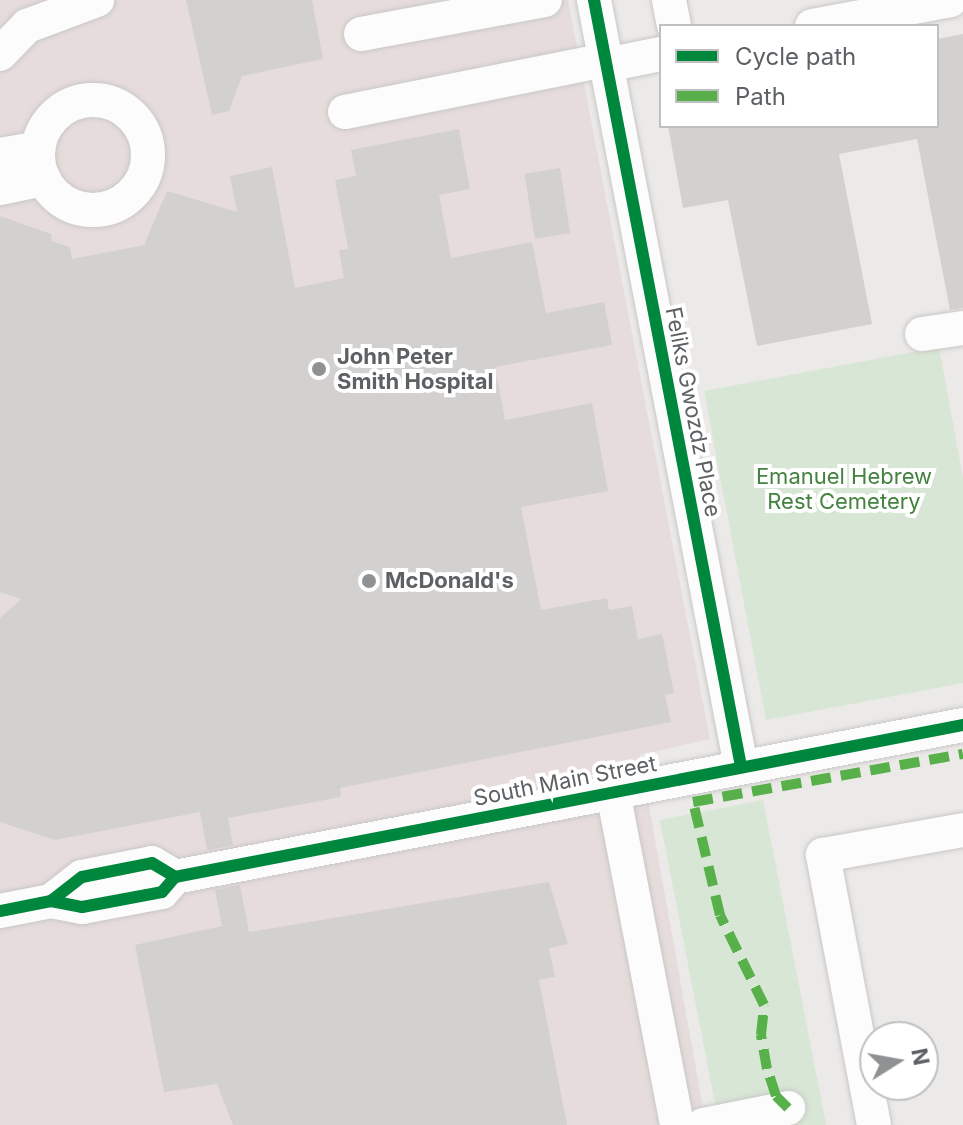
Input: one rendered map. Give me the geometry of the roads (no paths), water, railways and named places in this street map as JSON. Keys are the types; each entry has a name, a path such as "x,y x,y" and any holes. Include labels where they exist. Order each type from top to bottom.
{"street":[{"path":"0,54 27,26 97,0"},
{"path":"361,34 545,0"},
{"name":"Feliks Gwozdz Place","path":"594,0 741,766"},
{"path":"669,0 674,24"},
{"path":"823,24 951,0"},
{"path":"345,112 659,54"},
{"path":"0,155 41,163 0,188"},
{"path":"922,334 963,328"},
{"name":"South Main Street","path":"3,905 51,901 82,877 140,865 152,863 175,877 963,725"},
{"path":"613,792 677,1125"},
{"path":"874,1125 823,855 963,830"},
{"path":"703,1125 788,1108"}],"place":[{"name":"John Peter Smith Hospital","path":"319,369"},
{"name":"McDonald's","path":"369,581"}],"park label":[{"name":"Emanuel Hebrew Rest Cemetery","path":"844,488"}]}
